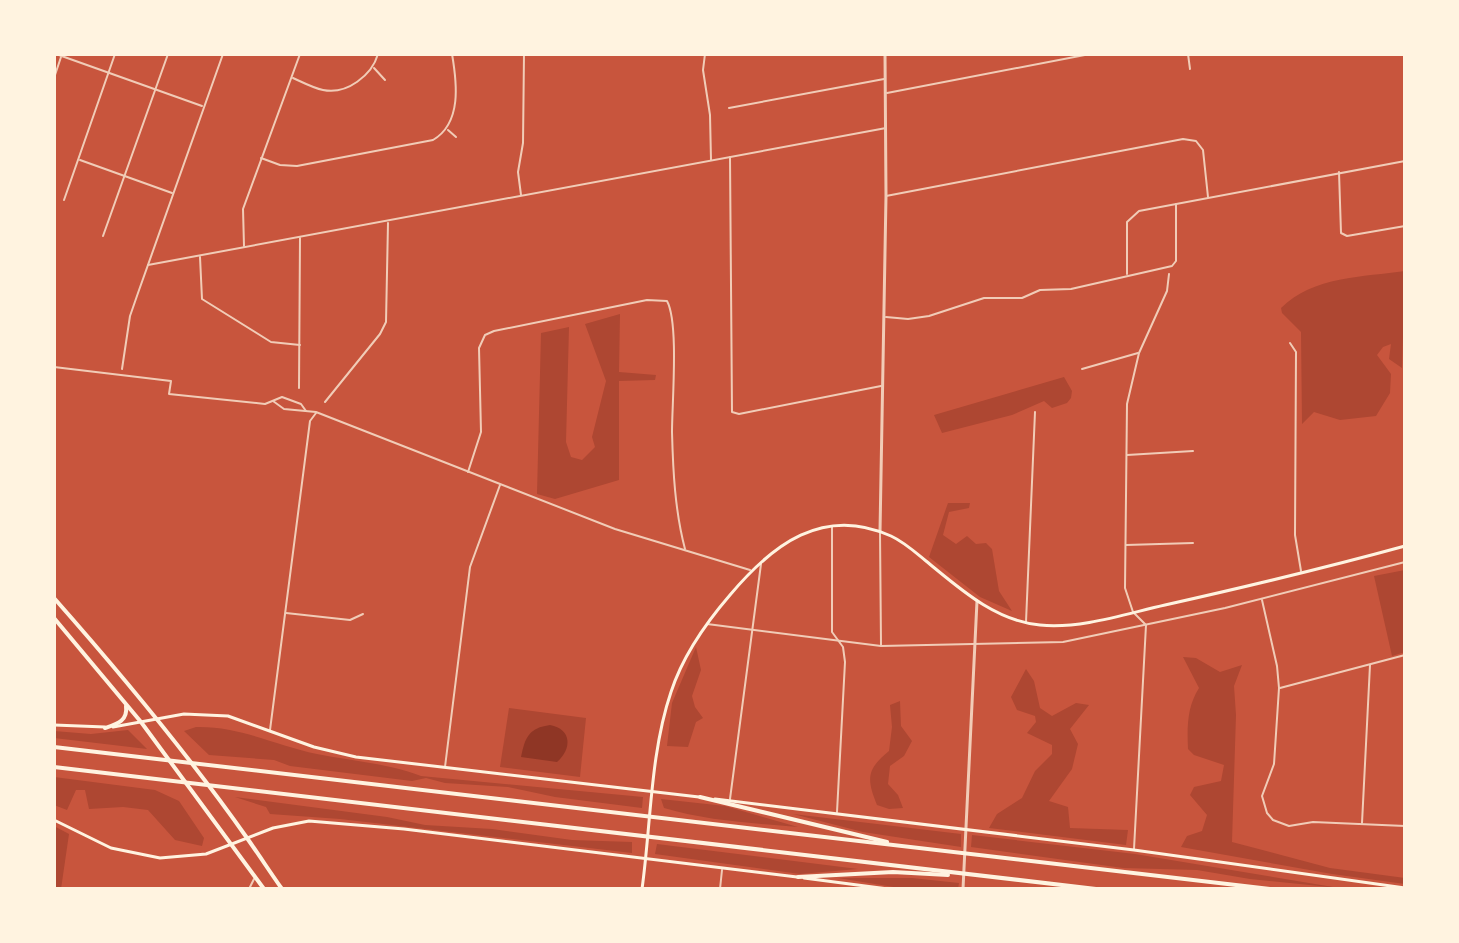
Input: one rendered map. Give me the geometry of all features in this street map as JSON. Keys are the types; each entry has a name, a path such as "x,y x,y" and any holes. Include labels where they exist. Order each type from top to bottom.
{"highway":[{"path":"54,598 157,718 282,889"},
{"path":"54,618 141,722 264,889"},
{"path":"105,728 125,718 125,703"},
{"path":"54,747 1270,889"},
{"path":"54,767 1096,889"},
{"path":"700,797 839,832 925,849"},
{"path":"798,877 893,872 984,876"}],"main road":[{"path":"642,889 661,733 671,692 687,655 706,624 751,571 795,537 832,526 880,532 899,541 977,601 1026,623 1069,625 1405,546"},
{"path":"54,725 105,728 198,713 228,716 314,747 356,757 966,829 1405,888"},
{"path":"54,820 111,848 143,856 184,858 232,845 287,824 309,821 646,857 888,889"}],"street":[{"path":"56,54 204,107"},
{"path":"64,200 115,54"},
{"path":"103,236 168,54"},
{"path":"122,369 130,316 223,54"},
{"path":"244,248 243,209 300,54"},
{"path":"292,77 323,90 331,90 364,78 378,54"},
{"path":"261,158 280,165 297,166 433,140 448,129 455,108 452,54"},
{"path":"522,196 518,172 523,143 524,54"},
{"path":"705,54 703,70 710,115 711,160"},
{"path":"881,646 885,54"},
{"path":"886,94 1090,54"},
{"path":"1188,54 1190,69"},
{"path":"54,78 62,56"},
{"path":"373,67 385,80"},
{"path":"729,108 885,79"},
{"path":"148,265 886,128"},
{"path":"448,129 456,137"},
{"path":"886,196 1183,139 1196,141 1203,150 1208,197"},
{"path":"730,157 732,412 739,414 882,386"},
{"path":"78,159 173,193"},
{"path":"1127,274 1127,222 1139,211 1405,161"},
{"path":"1339,172 1341,233 1347,236 1405,226"},
{"path":"884,317 922,318 984,298 1022,298 1046,289 1071,289 1175,264 1176,204"},
{"path":"325,402 380,334 386,322 388,221"},
{"path":"299,388 300,237"},
{"path":"200,256 202,299 271,342 300,345"},
{"path":"1134,850 1146,625 1133,612 1125,588 1127,404 1139,353 1167,291 1169,274"},
{"path":"468,472 481,432 478,356 485,335 647,300 667,301 672,327 672,435 676,503 685,549"},
{"path":"1290,343 1296,352 1295,535 1301,572"},
{"path":"1082,369 1139,353"},
{"path":"54,367 171,381 169,394 265,404 282,397 301,404 306,411"},
{"path":"273,401 284,409 316,412 615,529 751,571"},
{"path":"270,730 310,421 316,412"},
{"path":"1026,623 1035,412"},
{"path":"1126,455 1193,451"},
{"path":"445,768 470,567 500,485"},
{"path":"832,526 832,632 844,652 845,662 837,813"},
{"path":"1125,545 1193,543"},
{"path":"730,800 761,561"},
{"path":"706,624 881,646 1063,642 1262,599 1405,562"},
{"path":"1262,599 1279,688 1274,764 1262,796 1267,813 1273,820 1289,826 1313,822 1405,826"},
{"path":"963,889 977,601"},
{"path":"286,613 350,620 363,614"},
{"path":"1279,688 1405,655"},
{"path":"1362,824 1370,665"},
{"path":"720,889 722,867"},
{"path":"249,889 255,877"},
{"path":"836,882 836,889"}],"shaded area":[{"path":"1405,271 1402,368 1389,359 1391,344 1383,347 1377,355 1391,374 1390,393 1376,416 1340,420 1314,412 1302,424 1301,332 1282,313 1281,308 1294,297 1323,284"},
{"path":"620,314 619,372 656,375 655,380 619,381 619,480 555,499 537,494 541,333 569,327 566,442 571,457 582,460 595,447 592,437 606,381 585,324"},
{"path":"1064,377 1072,391 1071,398 1067,403 1052,408 1044,401 1012,415 942,433 934,415"},
{"path":"948,503 970,503 969,508 949,512 943,535 956,544 967,536 976,544 986,543 992,549 999,591 1012,611 980,597 929,557"},
{"path":"1405,570 1405,652 1392,656 1374,576"},
{"path":"696,647 701,670 692,696 703,718 696,722 688,747 667,746 672,703"},
{"path":"1183,657 1196,658 1220,672 1242,665 1234,686 1232,842 1330,868 1405,878 1405,884 1181,847 1187,836 1202,831 1207,815 1190,795 1194,787 1221,781 1224,765 1194,755 1188,749 1189,717 1199,688"},
{"path":"1026,669 1034,681 1040,708 1052,716 1076,703 1089,705 1070,729 1078,744 1072,769 1049,801 1068,807 1070,828 1128,830 1126,845 989,828 997,814 1022,798 1035,771 1052,754 1052,745 1027,733 1036,722 1035,716 1017,710 1011,697"},
{"path":"900,701 901,726 912,741 904,756 890,766 888,784 898,795 903,808 889,809 877,805 870,781 876,763 889,751 892,727 890,705"},
{"path":"509,708 586,718 580,777 500,767"},
{"path":"550,725 566,735 567,746 562,757 557,762 521,757 529,735 537,728"},
{"path":"196,727 242,733 301,750 382,765 421,776 643,797 642,808 555,797 508,787 445,783 426,778 412,781 290,766 274,760 209,755 184,731"},
{"path":"128,730 147,749 54,738 54,731 91,734"},
{"path":"54,777 155,790 179,801 204,838 202,846 175,840 148,810 123,807 89,809 85,790 76,790 67,810 54,805"},
{"path":"235,797 425,825 492,829 572,840 632,842 632,853 340,819 270,814 266,807"},
{"path":"661,799 725,806 798,827 697,816 664,808"},
{"path":"793,814 961,834 961,847 863,832"},
{"path":"54,826 69,834 61,889 54,889"},
{"path":"972,835 1135,854 1339,888 1197,870 1123,868 971,847"},
{"path":"657,844 858,869 800,874 655,854"},
{"path":"838,878 912,878 959,883 958,889 906,889"}]}
